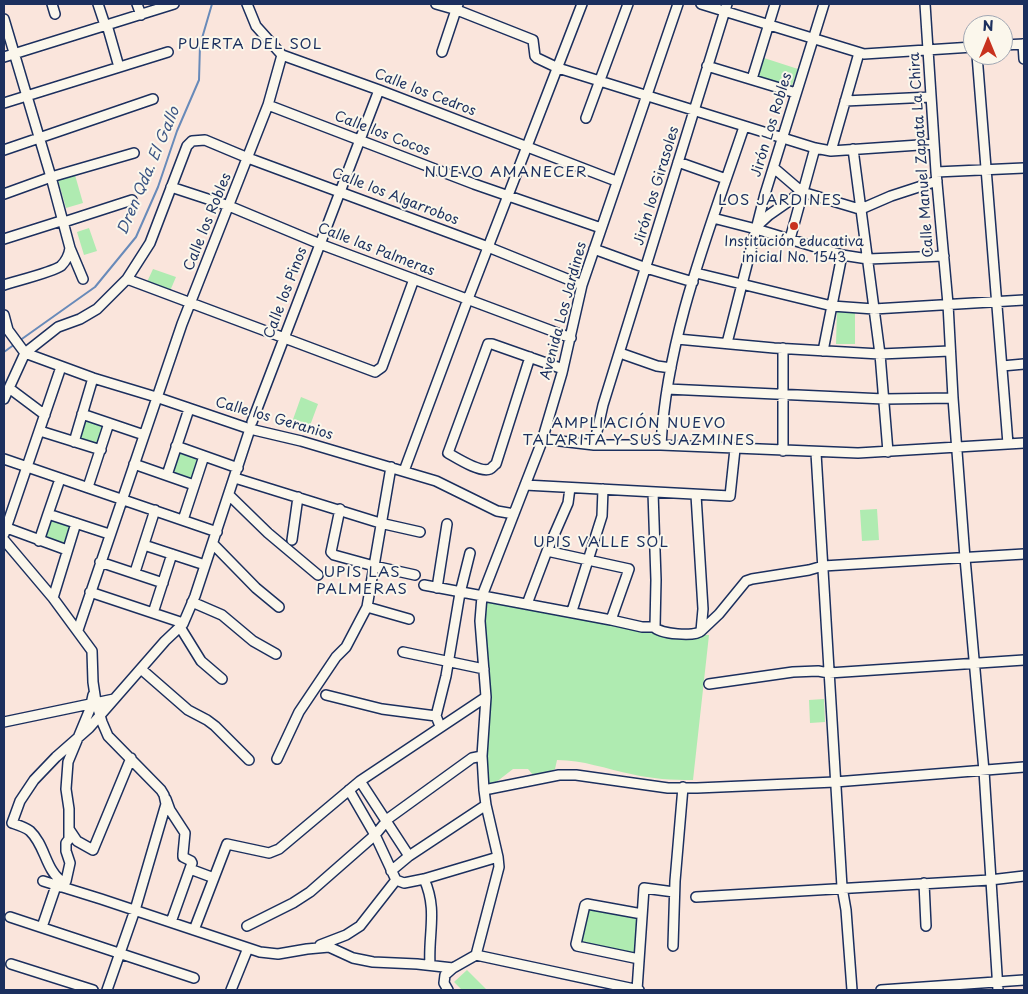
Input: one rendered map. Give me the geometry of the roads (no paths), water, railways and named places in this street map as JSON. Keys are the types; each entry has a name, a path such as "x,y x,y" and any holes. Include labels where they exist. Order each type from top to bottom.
{"street":[{"path":"52,4 55,14"},
{"path":"98,4 119,67"},
{"path":"137,4 141,15"},
{"path":"4,57 174,4"},
{"name":"Calle los Cedros","path":"247,4 256,26 282,55 616,181"},
{"path":"436,4 457,7 534,40 535,56 558,68 815,148 831,151 934,144"},
{"path":"404,471 582,4"},
{"path":"586,118 628,4"},
{"name":"Avenida Los Jardines","path":"476,955 497,877 498,857 484,790 482,756 486,697 480,621 482,596 543,438 571,338 582,285 678,4"},
{"path":"701,4 726,7 768,25 859,53 963,48"},
{"path":"752,79 775,4"},
{"name":"Jirón Los Robles","path":"727,343 781,138 824,4"},
{"name":"Calle Manuel Zapata La Chira","path":"925,4 930,97 948,304 965,558 984,771 998,986"},
{"path":"442,52 457,7"},
{"name":"Jirón los Girasoles","path":"594,445 603,405 726,7"},
{"path":"4,19 64,221 70,248 83,279"},
{"path":"1024,44 1024,59"},
{"path":"4,103 168,52"},
{"path":"831,151 859,53"},
{"name":"Calle los Robles","path":"78,630 156,397 190,302 268,105 282,55"},
{"path":"979,65 1008,444"},
{"path":"707,66 796,93"},
{"name":"Calle los Pinos","path":"182,625 213,544 251,426 379,90"},
{"path":"845,101 930,97"},
{"path":"4,150 153,99"},
{"name":"Calle los Cocos","path":"268,105 359,141 600,228"},
{"path":"661,445 663,412 681,317 744,126"},
{"name":"Calle los Algarrobos","path":"171,187 187,146 196,140 205,140 248,158 488,247 582,285"},
{"path":"790,239 815,148"},
{"path":"853,149 880,354 888,452"},
{"path":"4,194 51,177 134,153"},
{"path":"678,162 726,178"},
{"path":"774,168 802,192 810,196 861,209 891,196 937,181"},
{"path":"936,172 1024,168"},
{"path":"4,399 8,384 25,353 58,327 80,319 97,309 126,279 150,243 171,187"},
{"name":"Calle las Palmeras","path":"171,187 229,206 320,244 571,338"},
{"path":"757,227 768,215 802,192"},
{"path":"4,239 132,200"},
{"path":"713,218 757,227 842,255 868,259 944,256"},
{"path":"4,285 56,269 69,255 70,248"},
{"path":"594,249 646,268 694,278 742,284 832,306 874,309 1024,300"},
{"path":"823,351 842,255"},
{"path":"126,279 370,371 378,372 381,369 414,279"},
{"path":"4,315 6,331 25,353"},
{"path":"677,339 880,354 950,351"},
{"path":"530,357 496,464 491,469 485,470 474,467 448,453 488,344 530,357 563,369"},
{"path":"783,348 783,451"},
{"path":"620,352 657,366 671,368"},
{"name":"Calle los Geranios","path":"25,353 93,378 189,409 436,481 497,511 514,514"},
{"path":"1002,366 1024,364"},
{"path":"61,367 5,531 67,550"},
{"path":"74,442 93,378"},
{"path":"8,384 45,415"},
{"path":"667,389 884,399 953,398"},
{"path":"166,475 189,409"},
{"path":"82,414 144,435"},
{"path":"88,487 109,423"},
{"path":"40,431 101,450"},
{"path":"543,438 594,445 661,445 816,452 888,452 1024,443"},
{"path":"176,446 238,468"},
{"path":"525,485 730,496 735,449"},
{"path":"816,452 842,887 846,910 852,990"},
{"path":"184,520 204,456"},
{"path":"4,459 217,532"},
{"path":"134,464 194,485"},
{"path":"277,759 299,712 336,657 346,647 367,607 391,467"},
{"path":"39,541 60,478"},
{"path":"235,478 340,509 380,523 420,532"},
{"path":"527,604 546,551 568,503 570,488"},
{"path":"572,611 602,516 603,489"},
{"path":"653,492 656,580 654,627"},
{"path":"229,495 268,534 318,576"},
{"path":"696,495 703,609 701,631"},
{"path":"292,540 298,497"},
{"path":"340,509 331,552 334,555 415,575"},
{"path":"135,572 155,510"},
{"path":"48,514 109,534"},
{"path":"53,598 76,523"},
{"path":"437,588 447,524"},
{"path":"4,540 53,598 92,651 94,702 108,736 161,790 176,820 186,833 182,854 183,857 192,861 171,922"},
{"path":"213,544 256,588 279,607"},
{"path":"144,545 205,565"},
{"path":"546,551 588,559 629,570 611,620"},
{"path":"440,726 436,716 460,593 470,553"},
{"path":"153,614 172,554"},
{"path":"424,585 460,593 572,611 642,627 654,627 657,631 666,633 696,635 719,614 746,581 760,577 809,570 823,566 1024,554"},
{"path":"100,562 135,572 163,583"},
{"path":"90,592 182,625 201,661 222,679"},
{"path":"192,602 222,615 253,641 276,654"},
{"path":"367,607 409,619"},
{"path":"60,886 48,866 44,852 30,831 12,822 20,801 34,780 56,757 79,738 182,625"},
{"path":"403,652 484,669"},
{"path":"709,684 794,672 818,671 829,673 1024,660"},
{"path":"140,669 188,710 215,726 249,760"},
{"path":"326,695 392,711 436,716"},
{"path":"194,930 227,844 269,854 292,840 326,808 360,781 486,697"},
{"path":"4,722 114,699"},
{"path":"42,927 70,863 66,852 69,829 66,777 70,754 94,702"},
{"path":"248,926 301,899 375,835 386,822 472,758 482,756"},
{"path":"69,829 77,842 93,850 131,758"},
{"path":"484,790 560,775 576,775 668,788 735,788 1024,767"},
{"path":"360,781 409,856"},
{"path":"673,946 674,892 683,787"},
{"path":"349,790 375,835 396,880 404,883 424,879 498,857"},
{"path":"107,990 134,910 166,799"},
{"path":"391,871 409,856 486,805"},
{"path":"190,869 214,878"},
{"path":"696,897 842,887 990,880 1024,876"},
{"path":"424,879 428,888 432,913 429,939 430,965"},
{"path":"307,949 326,944 356,930 396,880"},
{"path":"43,881 248,948 278,954 329,947 354,958 373,962 453,968"},
{"path":"924,883 926,926"},
{"path":"448,990 444,978 447,972 476,955 638,990 644,888 674,892"},
{"path":"639,959 576,944 587,904 642,914"},
{"path":"10,917 194,978"},
{"path":"233,990 248,948"},
{"path":"11,964 92,990"},
{"path":"881,990 998,986 1024,980"}],"waterway":[{"name":"Dren Qda. El Gallo","path":"19,341 95,287 136,237 158,187 177,131 199,80 200,45 212,4"},
{"name":"Dren Qda. El Gallo","path":"4,352 15,344"}],"place":[{"name":"Institución educativa inicial No. 1543","path":"794,226"}],"district":[{"name":"PUERTA DEL SOL","path":"250,45"},
{"name":"NUEVO AMANECER","path":"506,173"},
{"name":"LOS JARDINES","path":"780,201"},
{"name":"AMPLIACIÓN NUEVO TALARITA Y SUS JAZMINES","path":"639,432"},
{"name":"UPIS VALLE SOL","path":"601,543"},
{"name":"UPIS LAS PALMERAS","path":"362,582"}]}
